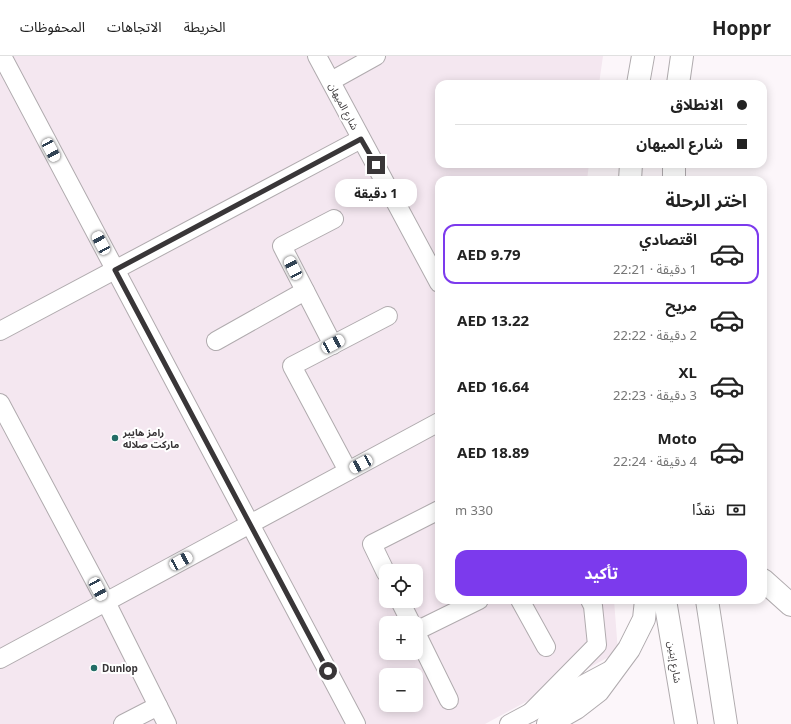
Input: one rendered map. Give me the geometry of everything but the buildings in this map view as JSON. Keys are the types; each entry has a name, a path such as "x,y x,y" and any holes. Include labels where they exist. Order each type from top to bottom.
{"main road":[{"path":"639,80 643,56"},
{"path":"679,80 682,56"},
{"path":"767,584 791,605"},
{"path":"548,724 576,708 598,691 629,649 644,620 646,604"},
{"name":"شارع إيتين","path":"666,604 686,724"},
{"path":"707,604 726,724"}],"street":[{"path":"2,56 356,724"},
{"name":"شارع الميهان","path":"317,56 435,276"},
{"path":"331,81 376,56"},
{"path":"0,331 361,139"},
{"path":"333,344 282,246 334,219"},
{"path":"216,340 305,291"},
{"path":"348,472 292,366 388,316"},
{"path":"0,403 106,602 167,724"},
{"path":"0,659 435,424"},
{"path":"382,564 372,544 435,512"},
{"path":"423,628 471,604"},
{"path":"522,604 546,648"},
{"path":"530,713 597,645 592,604"},
{"path":"423,646 449,700"},
{"path":"509,724 616,666"},
{"path":"124,724 158,706"}],"shaded area":[{"path":"0,56 603,56 600,80 435,80 435,168 588,168 588,176 435,176 435,604 614,604 618,652 485,724 0,724"}],"place":[{"name":"رامز هايبر ماركت صلاله","path":"115,438"},
{"name":"Dunlop","path":"94,668"}],"route":[{"path":"328,671 115,270 361,139 376,165"}]}
